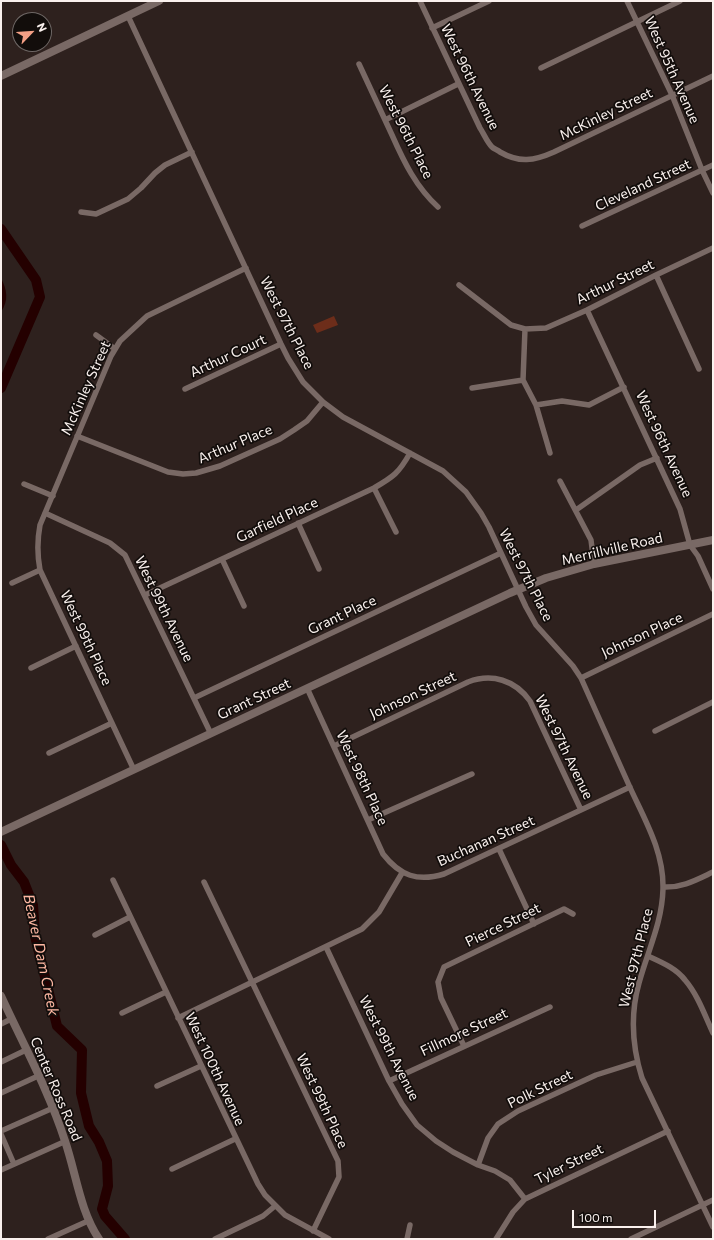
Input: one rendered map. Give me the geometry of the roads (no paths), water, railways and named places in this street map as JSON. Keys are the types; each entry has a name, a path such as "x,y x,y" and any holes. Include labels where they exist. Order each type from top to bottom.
{"street":[{"path":"1,76 160,1"},
{"name":"West 96th Avenue","path":"420,1 480,128 492,147 506,155"},
{"path":"432,28 489,1"},
{"name":"West 95th Avenue","path":"627,1 672,95 702,170 713,193"},
{"path":"541,68 680,1"},
{"name":"West 97th Place","path":"128,16 281,344 303,382 323,402 343,417 443,471 466,492 481,512 536,625 573,666 581,678 656,844 660,859 663,887 662,905 658,926 639,982 634,1005 632,1029 636,1062 642,1078 713,1228"},
{"name":"West 96th Place","path":"359,64 414,179 426,196 438,207"},
{"name":"McKinley Street","path":"506,155 519,159 541,158 713,76"},
{"path":"385,120 458,84"},
{"path":"81,212 96,214 128,199 141,188 155,172 165,165 192,152"},
{"name":"Cleveland Street","path":"582,226 713,164"},
{"name":"Arthur Street","path":"525,329 546,328 587,310 713,248"},
{"name":"McKinley Street","path":"45,513 77,436 115,349 120,341 147,316 246,268"},
{"path":"656,275 699,369"},
{"path":"459,285 511,325 525,329 523,380 536,405 550,454"},
{"name":"West 96th Avenue","path":"587,310 680,508 690,545 698,556 713,589"},
{"path":"96,335 115,349"},
{"name":"Arthur Court","path":"185,389 281,344"},
{"path":"472,388 523,380"},
{"path":"536,405 562,401 589,405 624,387"},
{"name":"Arthur Place","path":"77,436 168,472 183,474 196,473 220,466 280,439 307,421 323,402"},
{"name":"Garfield Place","path":"145,595 374,488 390,479 400,470 410,453"},
{"path":"576,510 640,465 657,458"},
{"path":"560,481 591,540 594,564"},
{"path":"24,484 53,496"},
{"path":"374,488 396,532"},
{"name":"West 99th Place","path":"45,513 40,525 37,539 37,557 40,570 134,770"},
{"name":"West 99th Avenue","path":"45,513 110,543 124,556 145,595 211,734"},
{"path":"298,523 320,569"},
{"name":"Merrillville Road","path":"518,590 546,578 594,564 713,540"},
{"name":"Grant Place","path":"194,698 501,553"},
{"path":"222,559 244,606"},
{"path":"12,583 40,570"},
{"name":"Grant Street","path":"3,831 518,590"},
{"name":"Johnson Place","path":"581,678 713,614"},
{"path":"31,668 76,646"},
{"name":"Johnson Street","path":"334,746 468,682 476,679 490,678 505,681"},
{"name":"West 97th Avenue","path":"505,681 516,686 530,701 581,810"},
{"name":"West 98th Place","path":"307,688 384,854 390,863 402,873"},
{"path":"655,730 713,702"},
{"path":"49,753 112,723"},
{"path":"368,820 472,774"},
{"name":"Buchanan Street","path":"402,873 420,878 434,877 444,874 630,787"},
{"path":"499,849 534,924"},
{"path":"663,887 685,885 713,872"},
{"path":"178,1018 362,929 379,912 402,873"},
{"name":"West 100th Avenue","path":"113,880 235,1139 258,1184 275,1206 285,1215 330,1239"},
{"name":"West 99th Place","path":"204,882 338,1161 339,1177 313,1231"},
{"name":"Pierce Street","path":"464,1046 441,998 438,982 444,967 564,909 573,914"},
{"path":"95,935 130,917"},
{"name":"West 99th Avenue","path":"326,947 389,1081 402,1104 418,1124 436,1141 478,1165 495,1171 510,1180 525,1199"},
{"path":"648,956 663,963 685,979 713,1033"},
{"path":"122,1014 166,992"},
{"name":"Center Ross Road","path":"1,996 53,1108 66,1141 88,1221 99,1239"},
{"name":"Fillmore Street","path":"389,1081 550,1007"},
{"path":"1,1024 12,1019"},
{"path":"1,1062 26,1050"},
{"name":"Polk Street","path":"478,1165 488,1138 498,1124 504,1119 596,1075 636,1062"},
{"path":"157,1086 201,1066"},
{"path":"1,1093 38,1076"},
{"path":"1,1131 53,1108"},
{"name":"Tyler Street","path":"496,1239 513,1212 525,1199 668,1131"},
{"path":"1,1134 14,1164"},
{"path":"172,1168 235,1139"},
{"path":"1,1170 66,1141"},
{"path":"631,1239 713,1200"},
{"path":"215,1239 263,1216 275,1206"},
{"path":"48,1239 88,1221"},
{"path":"407,1239 410,1225"}],"waterway":[{"name":"Beaver Dam Creek","path":"1,229 36,280 40,297 1,388"},
{"name":"Beaver Dam Creek","path":"1,845 11,865 24,882 33,905 35,936 57,1026 82,1050 81,1093 89,1126 99,1142 107,1161 108,1186 102,1209 105,1216 125,1239"}]}
